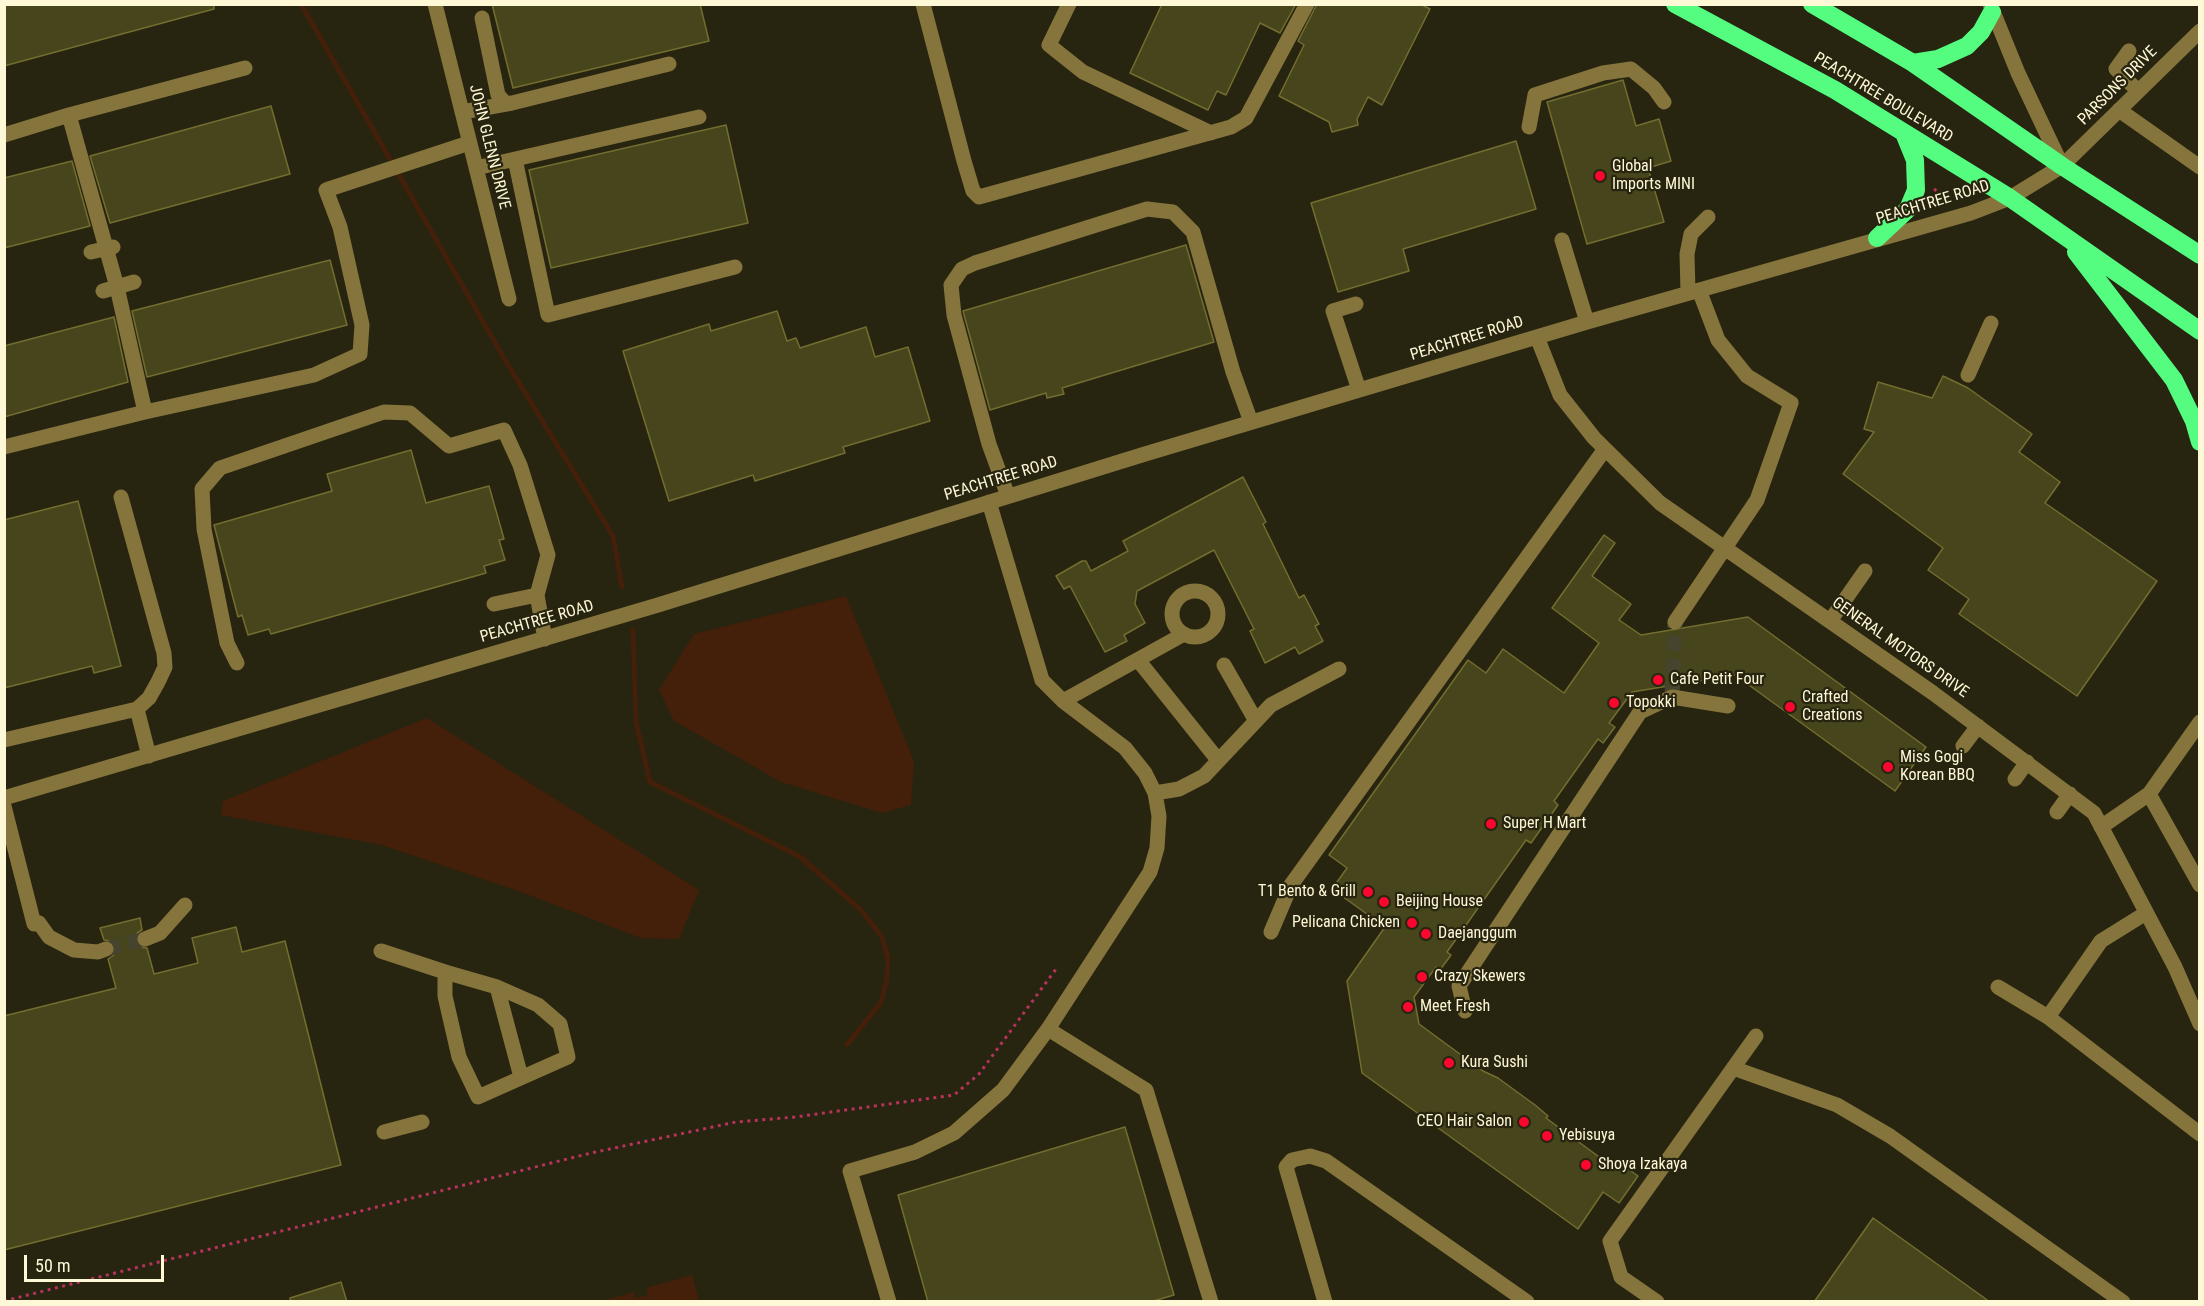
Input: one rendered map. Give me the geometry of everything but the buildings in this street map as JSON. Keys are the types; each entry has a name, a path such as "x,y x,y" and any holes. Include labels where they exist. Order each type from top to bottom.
{"highway":[{"name":"PEACHTREE BOULEVARD","path":"1675,4 1835,90 2010,198 2063,237"},
{"path":"1812,4 1913,63 2062,166 2199,255"},
{"path":"1913,63 1938,59 1967,46 1981,32 1991,8"},
{"path":"1877,238 1908,209 1916,190 1915,160 1904,133"},
{"path":"2063,237 2199,331"},
{"path":"2063,237 2149,344 2174,380 2194,421 2199,442"}],"street":[{"name":"JOHN GLENN DRIVE","path":"435,4 509,299"},
{"path":"923,4 964,161 973,191 979,197 1231,127 1246,118 1307,4"},
{"path":"1069,4 1049,45 1083,72 1211,133"},
{"path":"1991,8 2062,166"},
{"path":"482,18 498,95 504,102"},
{"name":"PARSONS DRIVE","path":"2010,198 2062,166 2199,31"},
{"path":"2129,51 2116,69 2138,91"},
{"path":"462,112 504,102 512,103 669,64"},
{"path":"4,135 244,68"},
{"path":"1529,127 1535,95 1604,73 1631,69 1654,88 1664,102"},
{"path":"2119,110 2199,166"},
{"path":"69,115 104,250 110,289 145,412"},
{"path":"476,168 699,117"},
{"path":"4,447 145,412 314,375 360,354 362,325 340,227 326,190 469,142"},
{"path":"515,159 548,315 735,267"},
{"name":"PEACHTREE ROAD","path":"4,798 544,639 1251,422 1587,322 1971,213 2010,198"},
{"path":"1008,496 989,444 954,315 951,285 962,269 1147,209 1173,213 1192,232 1233,372 1251,422"},
{"path":"1675,622 1757,500 1791,403 1747,376 1719,340 1694,291 1687,254 1691,234 1708,217"},
{"path":"1562,240 1587,322"},
{"path":"110,289 134,282"},
{"path":"1356,304 1333,311 1359,390"},
{"path":"1968,375 1990,323"},
{"name":"GENERAL MOTORS DRIVE","path":"1537,337 1560,395 1605,449 1660,503 1725,546 1978,726 2094,813 2175,967 2199,1023"},
{"path":"237,663 227,643 204,529 202,489 220,468 384,412 410,413 449,446 504,430 520,465 548,555 537,596 544,639"},
{"path":"1271,933 1291,885 1605,449"},
{"path":"4,740 137,709 149,698 165,667 164,653 121,496"},
{"path":"889,1302 850,1171 915,1152 954,1133 1003,1090 1048,1029 1149,872 1157,848 1159,816 1155,793 1145,773 1125,748 1063,701 1042,680 989,502"},
{"path":"1830,621 1865,570"},
{"path":"494,604 537,596"},
{"path":"1063,701 1184,634"},
{"path":"1138,660 1218,760"},
{"path":"1224,665 1256,721"},
{"path":"1155,793 1187,784 1204,776 1271,705 1339,669"},
{"path":"1465,1011 1459,986 1640,712 1672,696 1728,706"},
{"path":"137,709 149,756"},
{"path":"1963,746 1978,726"},
{"path":"2101,827 2150,794 2198,730"},
{"path":"2015,779 2027,762"},
{"path":"2057,812 2070,794"},
{"path":"2150,794 2199,885"},
{"path":"4,806 37,923 49,937 74,950 98,952 106,949"},
{"path":"145,939 160,933 185,905"},
{"path":"2048,1017 2101,940 2146,913"},
{"path":"381,951 497,987 538,1005 560,1024 568,1057 478,1097 459,1057 445,996 445,972"},
{"path":"497,987 521,1077"},
{"path":"1998,987 2048,1017 2199,1134"},
{"path":"1048,1029 1146,1090 1211,1302"},
{"path":"1657,1302 1621,1276 1610,1241 1756,1036"},
{"path":"1733,1068 1837,1105 1881,1131 2123,1302"},
{"path":"384,1132 422,1122"},
{"path":"1325,1302 1286,1167 1292,1160 1310,1156 1326,1161 1527,1302"}],"path":[{"path":"4,1301 591,1153 745,1120 828,1113 954,1095 979,1074 1056,969"}],"shaded area":[{"path":"846,596 914,761 911,805 882,813 781,782 674,721 659,690 694,634"},
{"path":"427,718 699,890 679,939 641,938 524,893 382,845 221,815 223,801"},
{"path":"692,1275 699,1301 602,1301 634,1292 635,1298 648,1295 646,1288"}],"waterway":[{"path":"301,4 505,360 613,536 622,587"},
{"path":"633,630 636,722 650,782 799,856 860,909 882,937 888,959 887,979 881,1002 847,1045"}],"tunnel":[{"path":"1672,697 1675,622"},
{"path":"106,949 145,939"}],"place":[{"name":"Global Imports MINI","path":"1600,176"},
{"name":"Cafe Petit Four","path":"1658,680"},
{"name":"Topokki","path":"1614,703"},
{"name":"Crafted Creations","path":"1790,707"},
{"name":"Miss Gogi Korean BBQ","path":"1888,767"},
{"name":"Super H Mart","path":"1491,824"},
{"name":"T1 Bento & Grill","path":"1368,892"},
{"name":"Beijing House","path":"1384,902"},
{"name":"Pelicana Chicken","path":"1412,923"},
{"name":"Daejanggum","path":"1426,934"},
{"name":"Crazy Skewers","path":"1422,977"},
{"name":"Meet Fresh","path":"1408,1007"},
{"name":"Kura Sushi","path":"1449,1063"},
{"name":"CEO Hair Salon","path":"1524,1122"},
{"name":"Yebisuya","path":"1547,1136"},
{"name":"Shoya Izakaya","path":"1586,1165"}]}
